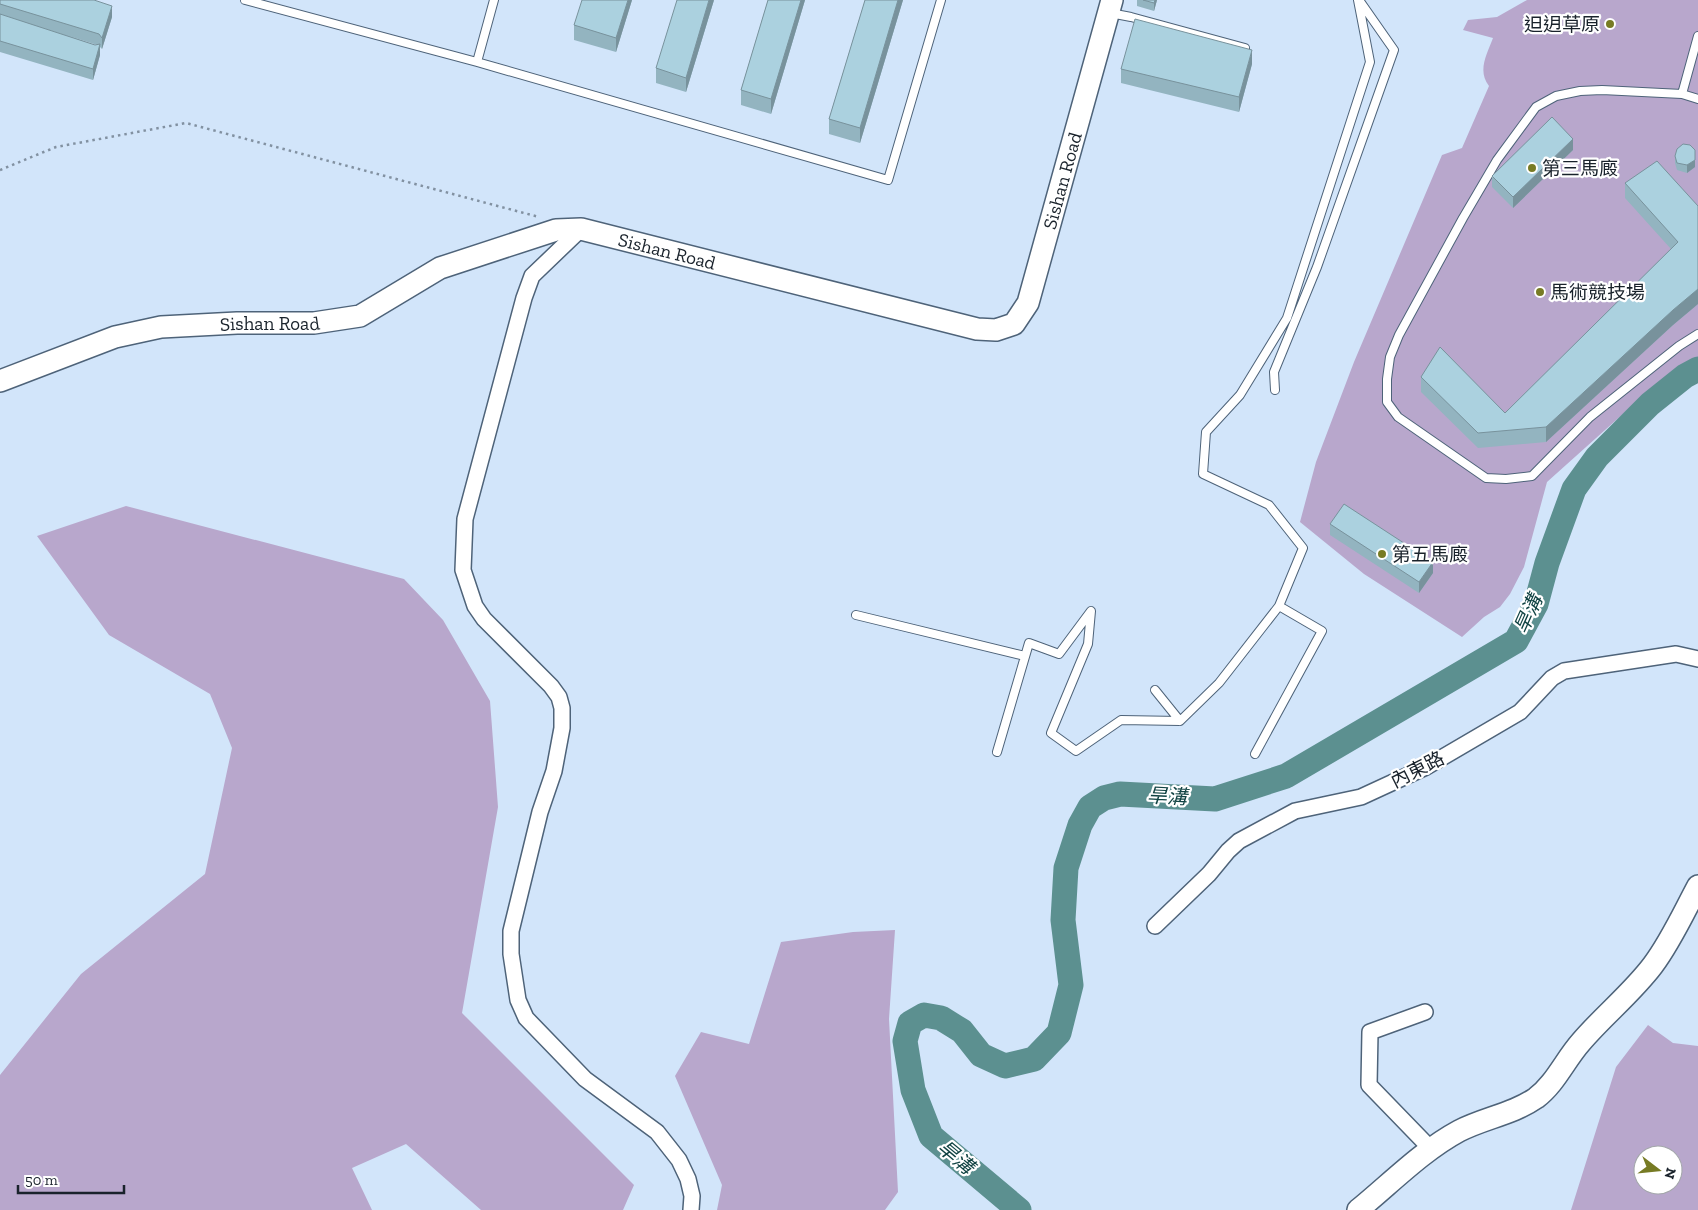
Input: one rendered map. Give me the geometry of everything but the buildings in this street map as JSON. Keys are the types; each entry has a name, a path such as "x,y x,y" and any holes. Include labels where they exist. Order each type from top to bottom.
{"street":[{"name":"Sishan Road","path":"0,381 115,337 162,327 237,323 314,323 360,316 440,268 556,230 581,229 977,329 996,330 1014,324 1028,304 1110,7"},
{"path":"581,229 532,276 524,298 465,519 463,570 475,606 484,619 551,686 560,697 562,708 562,728 554,771 540,812 511,932 511,954 518,1000 526,1018 585,1079 657,1132 679,1160 688,1179 692,1196 691,1210"},
{"name":"內東路","path":"1155,926 1209,874 1239,841 1295,811 1360,797 1426,767 1520,712 1552,678 1564,671 1676,654 1698,659"},
{"path":"1358,1210 1431,1149 1460,1131 1522,1106 1537,1097 1549,1085 1580,1043 1632,990 1653,965 1670,940 1698,886"},
{"path":"1425,1012 1370,1032 1369,1085 1431,1149"}],"lane":[{"path":"245,0 264,3 477,62 888,180 940,0"},
{"path":"477,62 494,0"},
{"path":"1275,390 1274,372 1317,267 1394,50 1359,0"},
{"path":"997,752 1029,643 1059,654 1090,611 1088,644 1051,733 1076,751 1121,720 1180,720 1219,683 1279,606 1303,548 1269,506 1203,474 1206,432 1240,395 1287,318 1370,62 1359,0"},
{"path":"1110,7 1131,17 1250,49"},
{"path":"1682,94 1698,36"},
{"path":"1698,98 1682,94 1602,90 1580,91 1556,96 1536,107 1492,168 1399,336 1390,357 1387,379 1387,402 1398,417 1486,478 1506,480 1532,476 1590,417 1679,346 1698,334"},
{"path":"1255,754 1322,630 1279,606"},
{"path":"856,615 1025,656"},
{"path":"1156,690 1180,720"}],"path":[{"path":"0,170 56,147 186,123 543,218"}],"shaded area":[{"path":"1527,0 1698,0 1698,359 1653,387 1547,482 1524,567 1510,594 1500,607 1484,617 1462,637 1364,574 1300,522 1316,462 1354,362 1442,155 1462,148 1489,86 1485,80 1483,68 1493,38 1463,30 1468,20 1497,17"},
{"path":"126,506 404,579 443,620 490,701 498,807 462,1013 634,1185 623,1210 481,1210 406,1144 352,1168 372,1210 0,1210 0,1075 81,974 205,874 232,748 210,694 109,635 37,536"},
{"path":"895,930 889,1019 898,1192 885,1210 717,1210 722,1185 675,1076 701,1032 749,1044 781,942 853,932"},
{"path":"1648,1025 1673,1043 1698,1046 1698,1210 1571,1210 1616,1067"}],"waterway":[{"name":"旱溝","path":"1019,1210 931,1136 913,1090 905,1041 910,1023 924,1015 941,1018 962,1031 981,1055 1005,1066 1034,1059 1059,1033 1071,985 1063,920 1066,868 1080,825 1090,807 1104,798 1120,794 1215,799 1286,776 1516,641 1536,604 1547,563 1574,489 1597,457 1650,404 1685,376 1698,369"}],"place":[{"name":"𨑨迌草原","path":"1610,24"},
{"name":"第三馬廄","path":"1532,168"},
{"name":"馬術競技場","path":"1540,292"},
{"name":"第五馬廄","path":"1382,554"}]}
